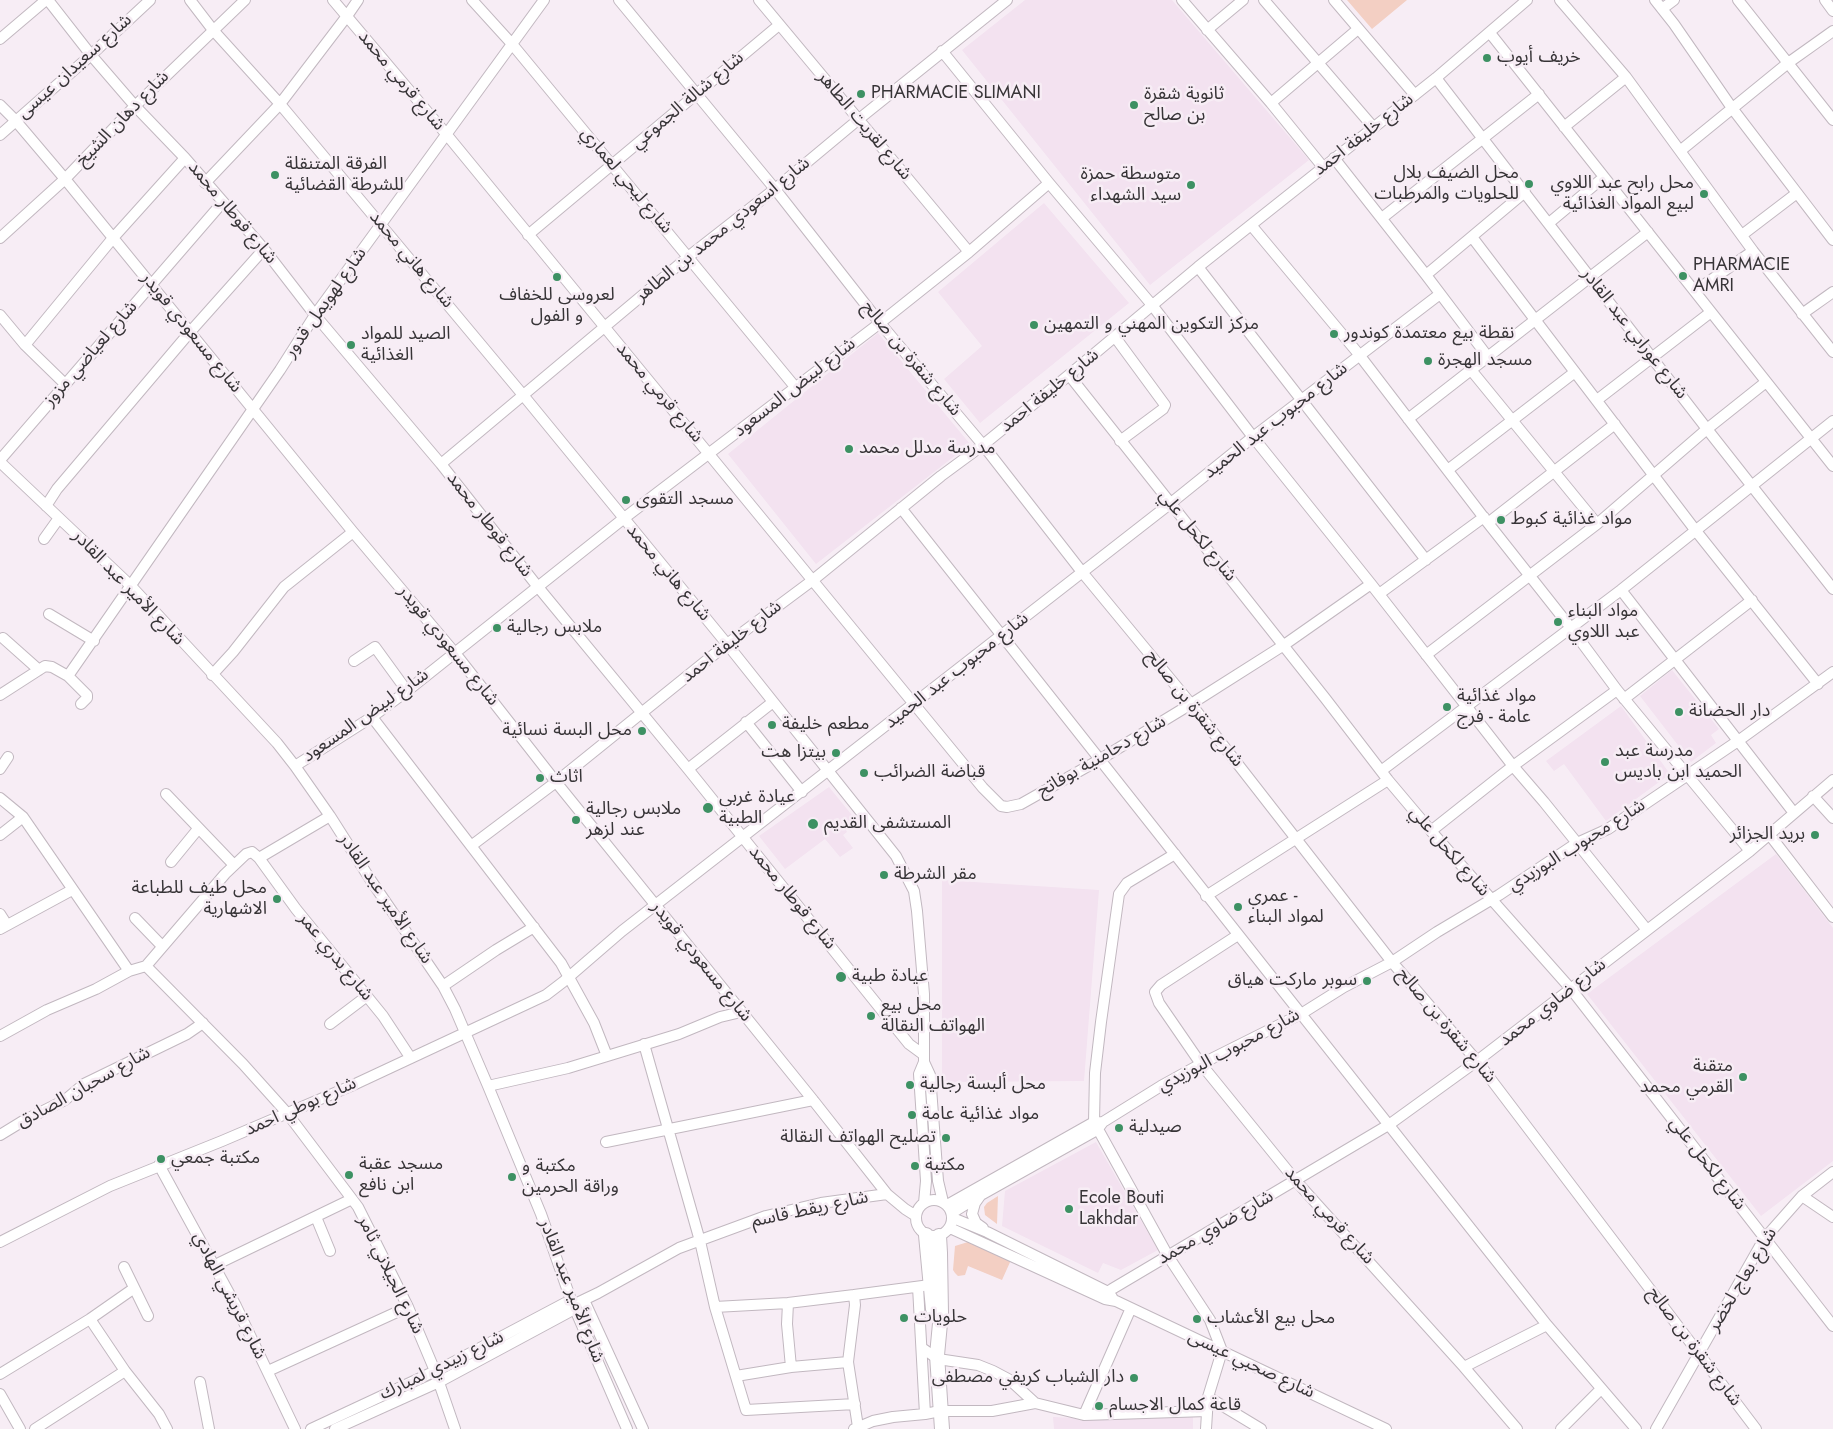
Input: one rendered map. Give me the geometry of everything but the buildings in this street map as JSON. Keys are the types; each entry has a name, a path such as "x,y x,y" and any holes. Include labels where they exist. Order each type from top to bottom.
{"street":[{"path":"0,39 46,0"},
{"name":"شارع قوطار محمد","path":"46,0 135,106 185,158 264,250 315,315 441,464 538,587 688,769 909,1044 924,1059"},
{"name":"شارع سعيدان عيسى","path":"0,135 150,0"},
{"name":"شارع هاني محمد","path":"190,0 213,30 280,104 381,224 622,519 727,644 891,848 914,891 921,940 924,994 924,1059 930,1075 938,1181 949,1210"},
{"name":"شارع دهان الشيخ","path":"0,238 65,179 135,106 245,0"},
{"name":"شارع قرمي محمد","path":"333,0 447,135 983,788"},
{"path":"205,183 280,104 358,0"},
{"name":"شارع ليحي لعماري","path":"472,0 512,44 796,388"},
{"name":"شارع لهويمل قدور","path":"68,676 253,410 315,315 544,0"},
{"name":"شارع شقرة بن صالح","path":"619,0 776,189 880,322 983,445 1082,572 1191,704 1392,962 1477,1062 1756,1429"},
{"name":"شارع لقريت الطاهر","path":"759,0 969,252"},
{"name":"شارع اسعودي محمد بن الطاهر","path":"441,464 688,257 776,189 942,51 1007,0"},
{"path":"1182,0 1271,103 1322,167"},
{"path":"1207,30 1243,0"},
{"path":"1264,0 1374,128"},
{"path":"1334,0 1415,95"},
{"name":"شارع خليفة احمد","path":"471,846 556,782 727,644 813,580 901,508 983,445 1251,224 1436,78 1527,0"},
{"path":"1560,0 1626,77 1753,251 1833,352"},
{"path":"1655,0 1732,108 1833,240"},
{"path":"1662,9 1674,0"},
{"path":"1738,0 1833,120"},
{"path":"1825,0 1833,11"},
{"name":"شارع شالة الجموعي","path":"528,235 779,25"},
{"path":"1271,103 1358,30"},
{"path":"1680,151 1788,63 1833,31"},
{"path":"1490,33 1833,466"},
{"path":"942,51 1049,183 1152,305 1253,437 1379,594 1513,766 1647,930"},
{"path":"1564,126 1626,77"},
{"name":"شارع عورابي عبد القادر","path":"1436,78 1833,589"},
{"path":"1382,218 1539,94"},
{"name":"شارع مسعودي قويدر","path":"0,105 65,179 353,532 455,653 556,782 887,1194"},
{"path":"25,345 113,238 185,158"},
{"path":"1334,158 1488,357"},
{"path":"1549,223 1604,177"},
{"name":"شارع لبيض المسعود","path":"295,766 372,717 407,691 622,519 796,388 969,252 1049,183"},
{"path":"1426,275 1525,192"},
{"path":"1742,236 1796,193"},
{"name":"شارع لعياضي مزوز","path":"0,461 222,203"},
{"path":"1251,224 1360,356 1624,699 1750,852"},
{"path":"1408,419 1648,232"},
{"path":"1472,237 1696,531 1818,684"},
{"path":"46,506 57,489 190,332 264,250"},
{"path":"1695,292 1753,251"},
{"path":"1198,267 1426,560"},
{"path":"1802,314 1833,292"},
{"name":"شارع محبوب عبد الحميد","path":"465,1032 546,995 622,931 915,704 1253,437 1440,294"},
{"path":"1597,400 1711,312"},
{"path":"0,315 25,345 65,384"},
{"path":"1115,337 1165,406 1164,409 1120,441"},
{"path":"1471,370 1597,524"},
{"path":"1448,469 1575,372"},
{"name":"شارع لكحل علي","path":"1070,375 1120,441 1284,645 1430,832 1571,989 1833,1326"},
{"path":"1426,654 1597,524 1707,429 1766,382"},
{"path":"1381,770 1621,590 1833,421"},
{"path":"1379,594 1555,471 1615,424"},
{"name":"شارع الأمير عبد القادر","path":"0,461 131,586 259,724 295,766 443,986 488,1086 541,1214 573,1305 628,1429"},
{"path":"901,508 1175,854 1206,896 1390,1124 1547,1325 1636,1429"},
{"path":"44,538 59,518"},
{"path":"212,675 233,652 284,586 353,532"},
{"name":"شارع دحامنية بوفاتح","path":"983,788 1001,806 1013,806 1028,800 1099,760 1191,704 1284,645 1371,584"},
{"path":"1621,590 1794,813"},
{"path":"1624,699 1752,600"},
{"path":"49,614 94,641"},
{"path":"3,638 39,670"},
{"path":"354,661 375,647 407,691"},
{"path":"0,695 47,666 68,676 87,695 87,698 81,704"},
{"name":"شارع محبوب البوزيدي","path":"1098,1125 1161,1086 1301,1014 1344,987 1392,962 1437,932 1491,900 1576,842 1601,833 1738,741 1833,672"},
{"path":"1430,832 1513,766 1617,690"},
{"path":"688,769 773,702"},
{"path":"372,717 534,927 569,976 594,1023 607,1056"},
{"path":"746,722 802,792"},
{"path":"0,769 8,757"},
{"path":"1206,896 1388,780"},
{"name":"شارع ضاوي محمد","path":"1107,1295 1168,1256 1390,1124 1477,1062 1750,852 1833,780"},
{"path":"166,794 234,865"},
{"path":"1813,796 1833,818"},
{"path":"0,798 23,816 129,971"},
{"path":"0,835 23,816"},
{"path":"0,1036 47,1010 96,990 129,971 146,966 234,865 249,852 256,853 259,858 330,816"},
{"path":"171,862 198,828"},
{"path":"1769,834 1833,917"},
{"path":"1175,854 1127,883 1119,894 1100,1022 1095,1072 1098,1125 1168,1256 1210,1320 1222,1351 1208,1397 1206,1429"},
{"name":"شارع بدري عمر","path":"259,858 296,909 367,996 410,1057"},
{"path":"0,914 3,927 72,890"},
{"path":"135,918 162,946"},
{"path":"443,986 534,927"},
{"name":"شارع قرمي محمد","path":"1238,935 1161,985 1155,992 1159,1003 1201,1064 1296,1181 1464,1367 1517,1429"},
{"name":"شارع الجيلاني ثامر","path":"146,966 243,1064 287,1113 352,1199 408,1307 435,1371 455,1429"},
{"path":"330,1024 367,996"},
{"path":"488,1086 568,1068 680,1034 720,1017 741,1012"},
{"name":"شارع سحبان الصادق","path":"0,1135 65,1100 84,1084 186,1034 203,1023"},
{"name":"شارع بوطي احمد","path":"0,1242 110,1186 351,1086 465,1032"},
{"path":"644,1044 700,1241 715,1307 745,1407 748,1411 855,1404"},
{"path":"924,1059 919,1074 926,1181 924,1202"},
{"path":"606,1142 813,1100"},
{"path":"949,1210 981,1194 1098,1125"},
{"path":"925,1414 922,1348 924,1286 938,1233 949,1210 1098,1125"},
{"name":"شارع قريشي الهادي","path":"159,1165 236,1306 295,1429"},
{"name":"شارع بعاج لخضر","path":"1656,1429 1764,1239 1802,1196 1833,1172"},
{"name":"شارع ريقط قاسم","path":"573,1305 679,1248 744,1223 787,1211 821,1203 887,1194 916,1216"},
{"name":"شارع صحبي عيسى","path":"981,1194 975,1203 972,1214 976,1223 987,1232"},
{"path":"1802,1196 1833,1217"},
{"path":"213,1266 352,1199"},
{"path":"938,1233 918,1225 916,1216 920,1207 924,1202 930,1200 949,1210"},
{"name":"شارع صحبي عيسى","path":"949,1210 1116,1301 1386,1429"},
{"path":"316,1217 330,1250"},
{"path":"938,1233 941,1313 938,1360 942,1429"},
{"name":"شارع صحبي عيسى","path":"938,1233 1107,1295"},
{"path":"124,1267 148,1316"},
{"path":"715,1307 788,1303 924,1286"},
{"path":"924,1286 938,1342"},
{"path":"0,1374 90,1319 133,1288"},
{"path":"854,1295 855,1305 848,1362 855,1404 856,1428 893,1417 925,1414 940,1410 992,1411 1035,1404 1084,1415 1207,1411"},
{"name":"شارع الأمير عبد القادر","path":"584,1300 641,1425"},
{"name":"شارع زبيدي لمبارك","path":"311,1429 435,1371 565,1303 573,1305"},
{"path":"788,1303 787,1324 791,1367"},
{"path":"336,1429 439,1382 569,1312 573,1305"},
{"path":"268,1371 408,1307"},
{"path":"1084,1415 1132,1308"},
{"path":"90,1319 159,1414 166,1429"},
{"path":"1464,1367 1547,1325"},
{"path":"922,1348 938,1360 978,1365 993,1371 1010,1380 1035,1404"},
{"path":"736,1376 791,1367 848,1362"},
{"path":"35,1429 126,1371"},
{"path":"200,1382 209,1429"},
{"path":"1561,1429 1601,1389"},
{"path":"0,1394 20,1429"},
{"path":"1208,1397 1261,1429"},
{"path":"628,1429 641,1425"}],"shaded area":[{"name":"ثانوية شقرة بن صالح","path":"1025,0 1172,0 1309,160 1150,285 962,50"},
{"path":"1347,0 1407,0 1372,29"},
{"name":"مركز التكوين المهني و التمهين","path":"1044,203 1129,303 980,423 944,379 982,346 938,292"},
{"name":"مدرسة مدلل محمد","path":"878,333 970,444 816,564 728,454"},
{"name":"دار الحضانة","path":"1672,670 1719,729 1711,735 1716,743 1691,762 1640,696"},
{"name":"مدرسة عبد الحميد ابن باديس","path":"1621,706 1670,774 1606,821 1564,764 1554,771 1546,761"},
{"name":"المستشفى القديم","path":"829,787 856,820 845,828 847,832 843,835 853,848 840,857 825,839 785,869 759,836"},
{"name":"متقنة القرمي محمد","path":"1776,854 1833,928 1833,1161 1761,1216 1587,994"},
{"path":"942,880 1099,890 1084,1081 942,1082"},
{"name":"Ecole Bouti Lakhdar","path":"1096,1142 1158,1250 1121,1270 1103,1263 1098,1273 1002,1226 1005,1191"},
{"path":"998,1196 997,1224 985,1215 984,1207"},
{"path":"968,1242 1011,1260 1002,1280 968,1266 965,1275 958,1276 955,1273 953,1270 955,1246"},
{"path":"1193,1416 1193,1429 1054,1429 1053,1417 1099,1419"}],"place":[{"name":"خريف أيوب","path":"1487,58"},
{"name":"PHARMACIE SLIMANI","path":"861,94"},
{"name":"ثانوية شقرة بن صالح","path":"1134,105"},
{"name":"الفرقة المتنقلة للشرطة القضائية","path":"275,175"},
{"name":"محل الضيف بلال للحلويات والمرطبات","path":"1529,184"},
{"name":"متوسطة حمزة سيد الشهداء","path":"1191,185"},
{"name":"محل رابح عبد اللاوي لبيع المواد الغذائية","path":"1704,194"},
{"name":"PHARMACIE AMRI","path":"1683,276"},
{"name":"لعروسي للخفاف و الفول","path":"557,277"},
{"name":"مركز التكوين المهني و التمهين","path":"1034,325"},
{"name":"نقطة بيع معتمدة كوندور","path":"1334,334"},
{"name":"الصيد للمواد الغذائية","path":"351,345"},
{"name":"مسجد الهجرة","path":"1428,361"},
{"name":"مدرسة مدلل محمد","path":"849,449"},
{"name":"مسجد التقوى","path":"626,500"},
{"name":"مواد غذائية كبوط","path":"1501,520"},
{"name":"مواد البناء عبد اللاوي","path":"1558,622"},
{"name":"ملابس رجالية","path":"497,628"},
{"name":"مواد غذائية عامة - فرج","path":"1447,707"},
{"name":"دار الحضانة","path":"1679,712"},
{"name":"مطعم خليفة","path":"772,725"},
{"name":"محل البسة نسائية","path":"642,731"},
{"name":"بيتزا هت","path":"836,753"},
{"name":"مدرسة عبد الحميد ابن باديس","path":"1605,762"},
{"name":"قباضة الضرائب","path":"864,773"},
{"name":"اثاث","path":"540,778"},
{"name":"عيادة غربي الطبية","path":"708,808"},
{"name":"ملابس رجالية عند لزهر","path":"576,820"},
{"name":"المستشفى القديم","path":"813,824"},
{"name":"بريد الجزائر","path":"1815,835"},
{"name":"مقر الشرطة","path":"884,875"},
{"name":"محل طيف للطباعة الاشهارية","path":"277,899"},
{"name":"عمري - لمواد البناء","path":"1238,907"},
{"name":"عيادة طبية","path":"841,977"},
{"name":"سوبر ماركت هياق","path":"1367,981"},
{"name":"محل بيع الهواتف النقالة","path":"871,1016"},
{"name":"متقنة القرمي محمد","path":"1743,1077"},
{"name":"محل ألبسة رجالية","path":"910,1085"},
{"name":"مواد غذائية عامة","path":"912,1115"},
{"name":"صيدلية","path":"1119,1128"},
{"name":"تصليح الهواتف النقالة","path":"946,1138"},
{"name":"مكتبة جمعي","path":"161,1159"},
{"name":"مكتبة","path":"915,1166"},
{"name":"مسجد عقبة ابن نافع","path":"349,1175"},
{"name":"مكتبة و وراقة الحرمين","path":"512,1177"},
{"name":"Ecole Bouti Lakhdar","path":"1069,1209"},
{"name":"حلويات","path":"904,1318"},
{"name":"محل بيع الأعشاب","path":"1197,1319"},
{"name":"دار الشباب كريفي مصطفى","path":"1134,1378"},
{"name":"قاعة كمال الاجسام","path":"1099,1406"}]}
